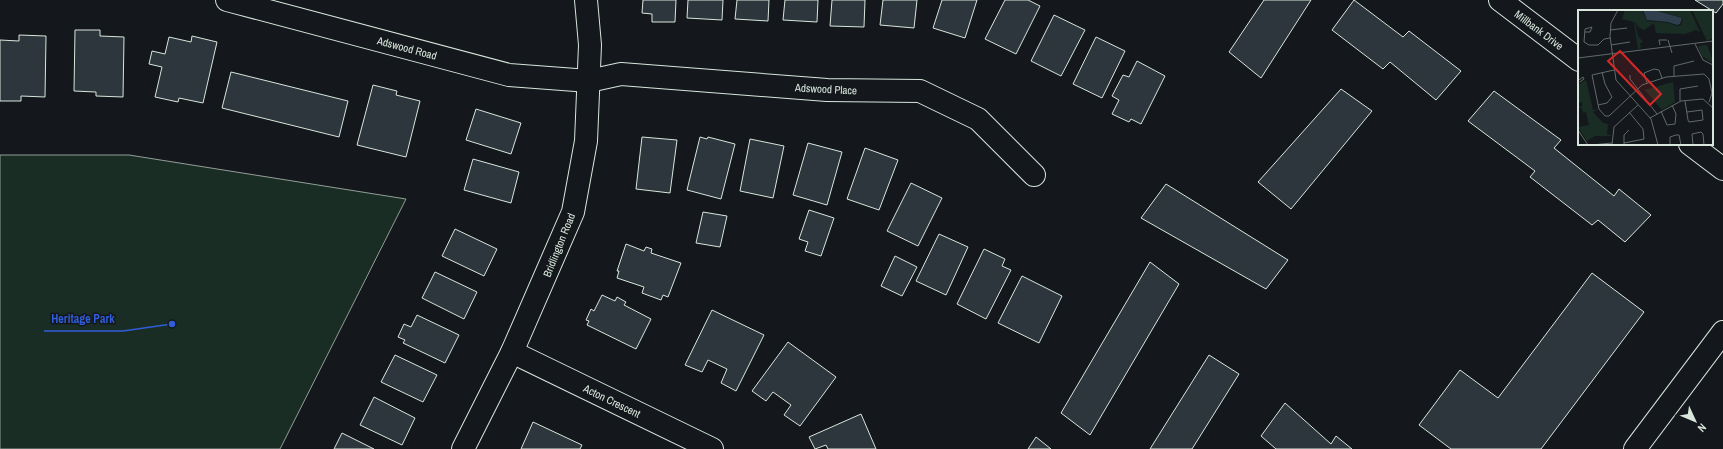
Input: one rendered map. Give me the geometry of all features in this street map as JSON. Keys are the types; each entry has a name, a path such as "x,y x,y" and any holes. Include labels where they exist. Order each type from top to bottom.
{"street":[{"name":"Adswood Road","path":"227,0 509,75 588,81"},
{"name":"Bridlington Road","path":"463,449 512,352 573,212 586,140 590,45 586,0"},
{"name":"Millbank Drive","path":"1500,0 1578,59"},
{"name":"Adswood Place","path":"588,81 621,74 827,90 920,91 978,118 1034,175"},
{"path":"1691,145 1723,169"},
{"path":"1635,449 1723,332"},
{"name":"Acton Crescent","path":"512,352 712,449"}],"green space":[{"path":"0,155 129,155 406,199 280,449 0,449"}],"building":[{"path":"643,0 676,0 675,22 652,22 652,14 642,13"},
{"path":"688,0 723,0 722,20 687,18"},
{"path":"737,0 769,0 768,21 735,19"},
{"path":"785,0 818,0 817,22 783,20"},
{"path":"832,0 865,0 864,27 830,26"},
{"path":"883,0 917,0 914,28 880,25"},
{"path":"942,0 977,0 965,38 933,28"},
{"path":"1005,0 1028,0 1040,6 1016,54 985,39"},
{"path":"1264,0 1311,0 1261,78 1229,52"},
{"path":"1354,0 1403,37 1409,31 1461,71 1436,100 1390,62 1383,69 1332,30"},
{"path":"1695,0 1723,0 1723,4 1716,13"},
{"path":"1054,15 1085,30 1061,76 1031,61"},
{"path":"75,30 100,30 100,36 124,37 123,97 96,96 96,92 74,91"},
{"path":"19,35 46,36 45,97 21,96 21,101 0,101 0,40 19,41"},
{"path":"192,36 217,42 203,103 179,98 178,102 155,97 162,67 149,64 152,51 165,54 169,37 191,42"},
{"path":"1096,37 1125,51 1102,98 1073,84"},
{"path":"1137,61 1165,76 1141,124 1131,119 1129,122 1112,114 1119,100 1112,96 1123,75 1129,77"},
{"path":"231,72 348,101 339,137 222,108"},
{"path":"373,85 397,91 396,95 420,101 406,157 357,145"},
{"path":"1341,89 1372,111 1291,209 1258,182"},
{"path":"1494,91 1561,140 1554,148 1614,196 1619,189 1651,215 1625,242 1598,220 1592,225 1530,177 1535,171 1468,121"},
{"path":"476,109 521,123 511,154 466,140"},
{"path":"642,137 677,140 670,193 636,189"},
{"path":"700,137 707,139 708,137 735,144 721,199 687,190"},
{"path":"750,139 784,146 773,198 740,191"},
{"path":"808,143 842,152 827,205 793,195"},
{"path":"865,148 898,160 879,210 847,199"},
{"path":"473,159 519,172 511,203 464,190"},
{"path":"911,183 942,198 918,246 887,231"},
{"path":"1166,184 1288,260 1266,289 1141,218"},
{"path":"809,210 834,218 821,256 805,251 808,242 799,239"},
{"path":"703,212 727,216 720,247 696,243"},
{"path":"455,229 497,249 484,276 442,256"},
{"path":"939,234 968,247 946,295 916,281"},
{"path":"626,244 644,251 646,247 652,249 651,253 681,263 668,297 663,295 661,300 642,293 644,287 617,278 619,271 617,271"},
{"path":"984,249 1005,259 1002,266 1011,270 986,319 957,304"},
{"path":"895,256 917,267 902,296 881,286"},
{"path":"1150,262 1179,284 1090,435 1061,413"},
{"path":"435,272 477,292 464,319 422,298"},
{"path":"1592,273 1644,312 1541,449 1451,449 1419,425 1460,370 1498,398"},
{"path":"1022,276 1062,296 1039,343 998,323"},
{"path":"602,295 615,301 617,297 626,302 624,305 651,319 636,349 587,325 589,321 586,320 591,309 594,311"},
{"path":"712,310 764,335 736,391 721,383 727,369 708,360 702,372 685,365"},
{"path":"417,315 459,335 445,363 403,343 405,340 398,337 404,324 411,327"},
{"path":"788,342 836,377 800,426 784,415 791,405 773,392 766,401 752,391"},
{"path":"395,355 437,375 423,402 381,382"},
{"path":"1209,355 1239,374 1192,449 1150,449"},
{"path":"374,397 415,418 402,445 360,425"},
{"path":"1285,403 1331,444 1336,436 1352,449 1276,449 1261,436"},
{"path":"861,414 876,449 828,449 826,445 815,449 809,437"},
{"path":"533,422 582,445 580,449 521,449"},
{"path":"342,433 374,449 334,449"},
{"path":"1036,437 1051,449 1028,449"}],"place":[{"name":"Heritage Park","path":"172,324"}]}
